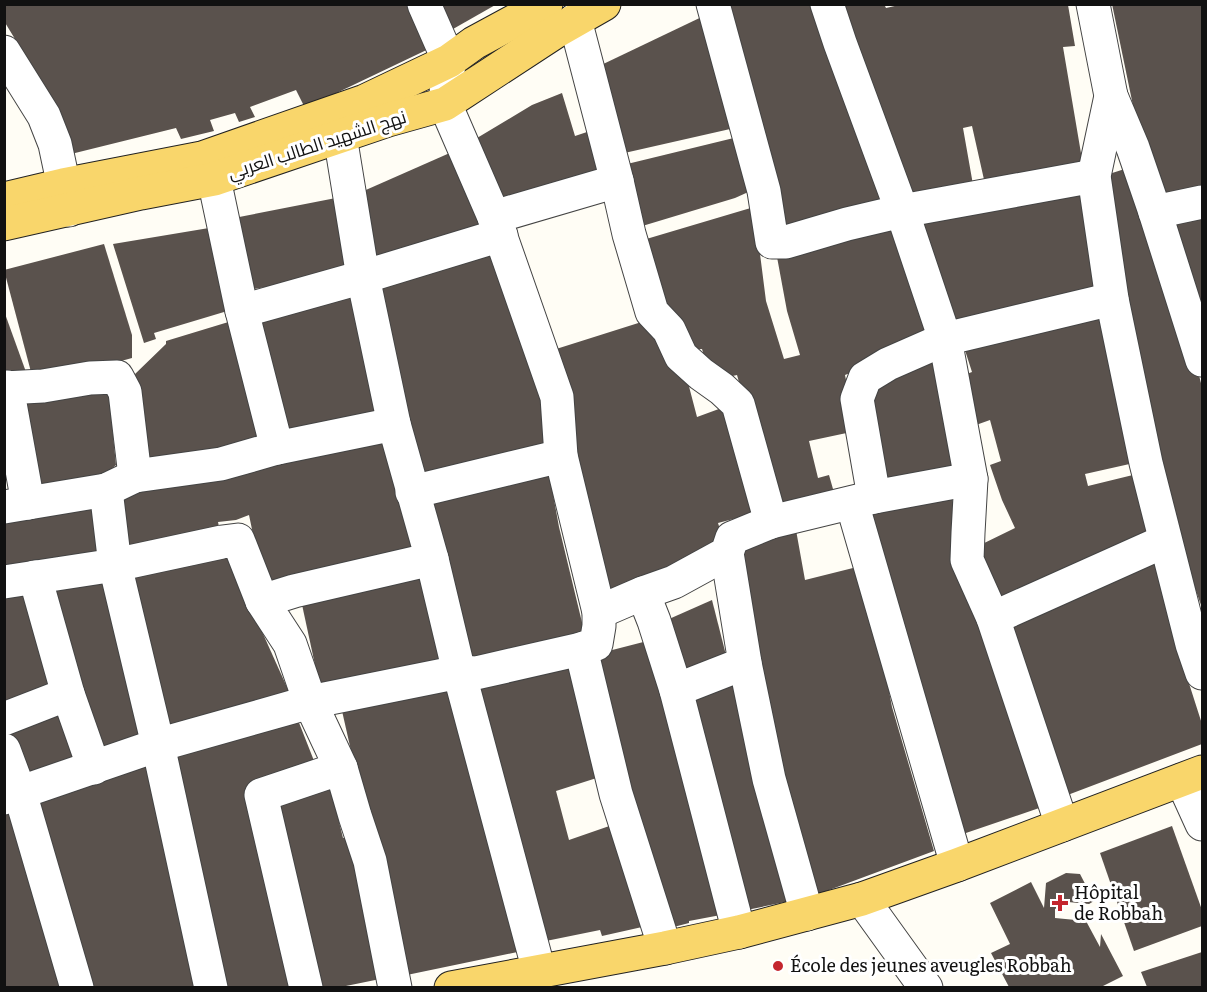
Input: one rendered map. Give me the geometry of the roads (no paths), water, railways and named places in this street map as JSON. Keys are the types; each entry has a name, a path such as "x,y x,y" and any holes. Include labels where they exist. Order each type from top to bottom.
{"main road":[{"name":"نهج الشهيد الطالب العربي","path":"4,224 55,200 202,158 365,101 449,60 474,43 546,4"},
{"name":"نهج الشهيد الطالب العربي","path":"4,199 55,200 141,193 213,179 388,120 445,104 575,20 604,4"},
{"path":"451,987 665,948 739,932 862,899 957,866 1192,776"}],"street":[{"path":"12,796 158,745 310,702 459,672 476,673 596,644 599,612 561,456 557,397 497,226 445,104 449,60 424,4"},
{"path":"713,4 764,191 772,242 786,242 902,211 1094,176"},
{"path":"827,4 902,211 945,339 971,479 967,560 993,618 1062,825"},
{"path":"1093,4 1111,96 1133,148 1203,360"},
{"path":"575,20 629,234 652,312 669,330 681,356 738,404 771,522"},
{"path":"4,52 44,116 55,144 55,200"},
{"path":"1111,96 1094,176 1112,299 1146,463 1165,541 1199,652"},
{"path":"340,136 363,278 394,424 432,559 459,672 539,971"},
{"path":"213,179 242,311 277,448"},
{"path":"242,311 363,278 617,181"},
{"path":"1155,212 1203,202"},
{"path":"957,866 863,500 857,399 865,378 888,364 945,339 1112,299"},
{"path":"211,987 158,745 115,565 120,483 125,392 117,377 90,378 43,386 6,387 16,505 120,483 221,464 277,448 394,424"},
{"path":"412,492 561,456"},
{"path":"807,914 769,779 745,663 727,553 732,538 771,522 863,500 971,479"},
{"path":"94,768 68,694 20,580 115,565 238,540 262,601 290,644 310,702 341,768 370,861 395,987"},
{"path":"993,618 1165,541"},
{"path":"599,612 674,582 727,553"},
{"path":"262,601 294,591 432,559"},
{"path":"643,593 676,690 739,932"},
{"path":"580,649 616,794 665,948"},
{"path":"676,690 745,663"},
{"path":"4,719 68,694"},
{"path":"4,750 12,796 77,987"},
{"path":"306,987 261,795 341,768"},
{"path":"1192,776 1203,824"},
{"path":"862,899 926,987"}],"place":[{"name":"Hôpital de Robbah","path":"1060,903"},
{"name":"École des jeunes aveugles Robbah","path":"778,966"}]}
